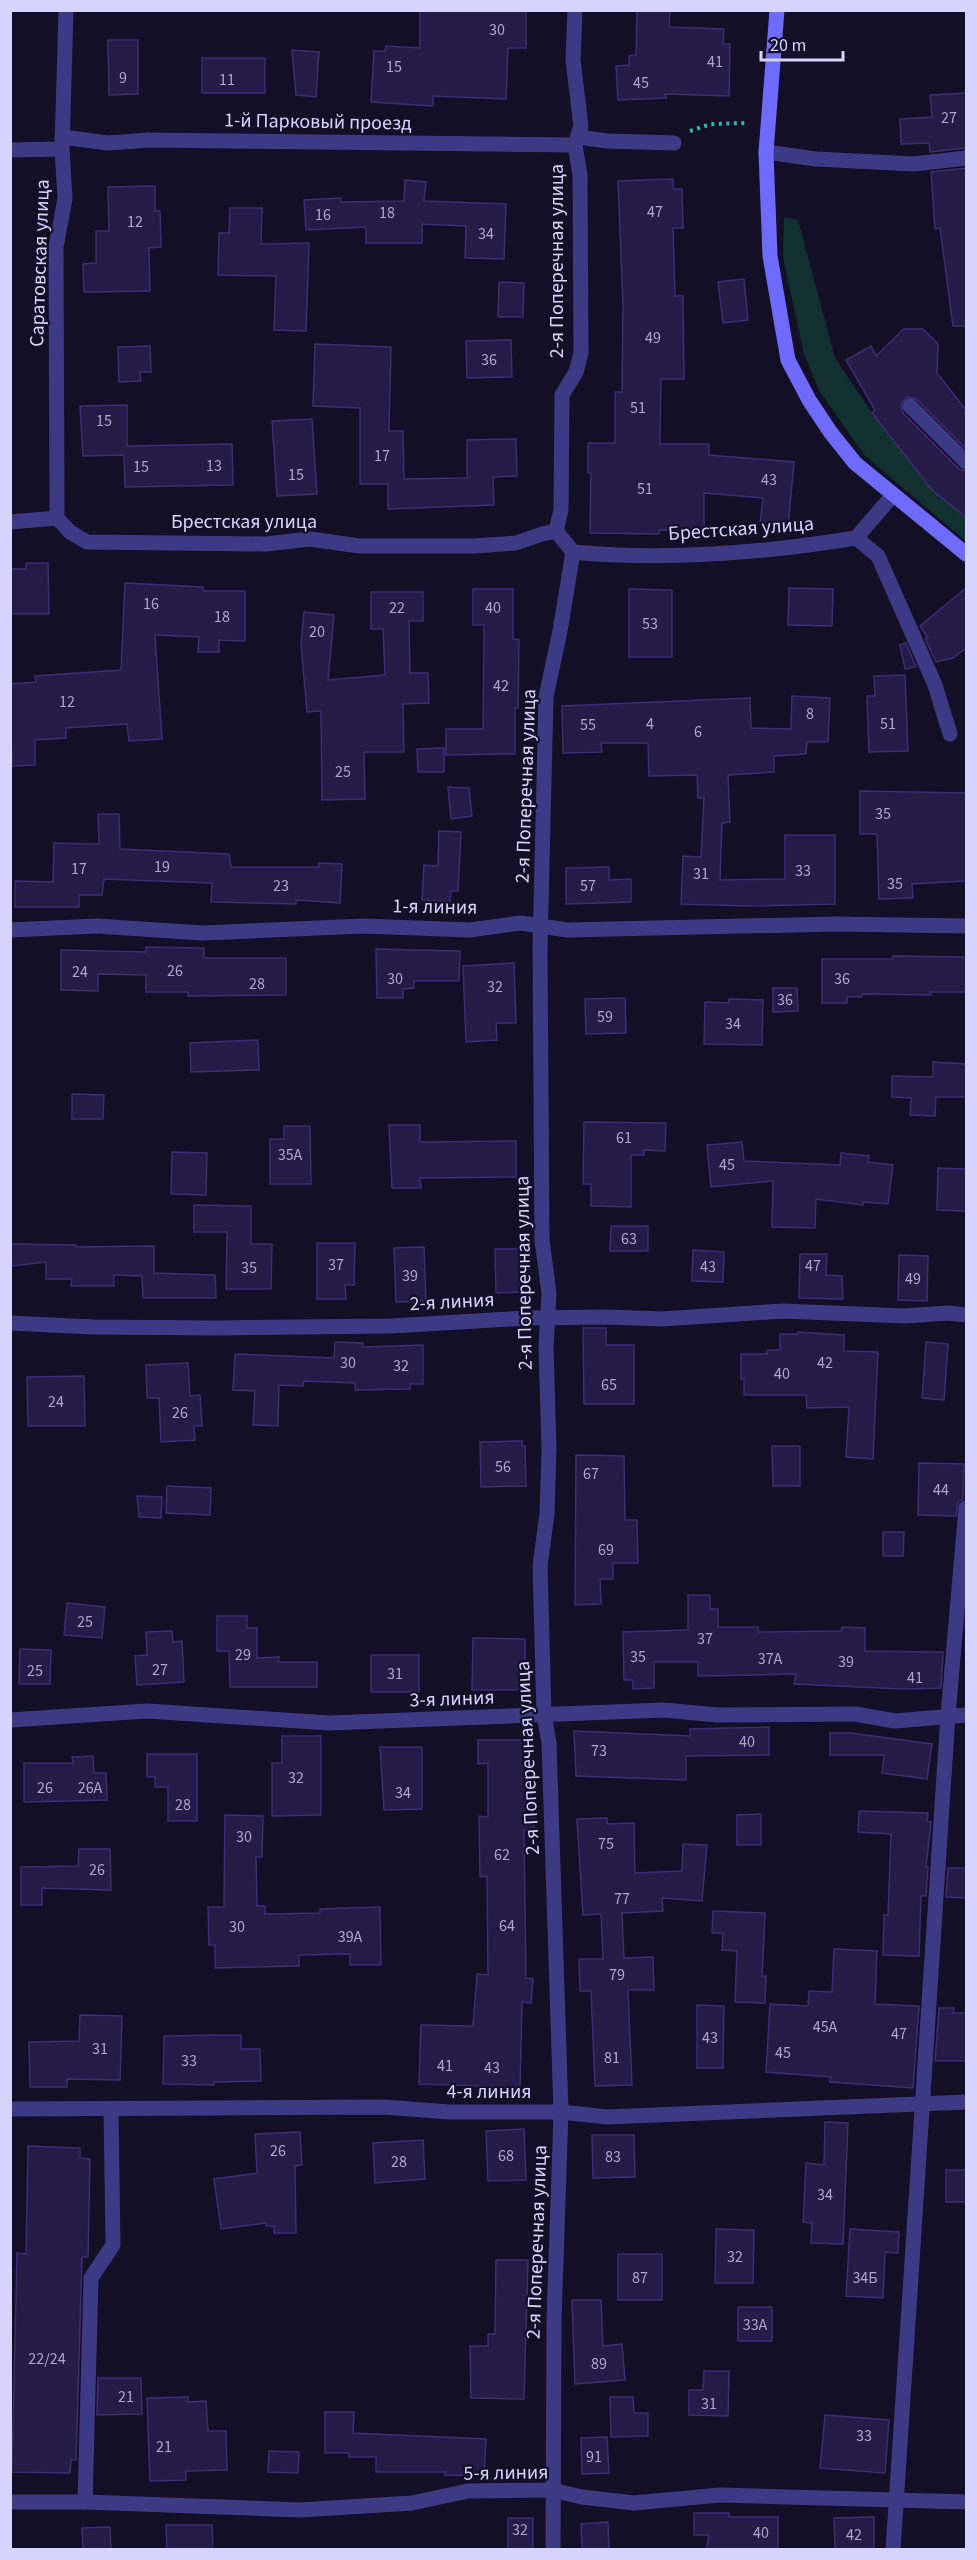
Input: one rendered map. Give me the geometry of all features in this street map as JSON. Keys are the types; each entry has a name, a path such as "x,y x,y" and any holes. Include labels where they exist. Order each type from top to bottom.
{"street":[{"name":"Саратовская улица","path":"57,518 56,248 65,200 62,143 66,10"},
{"name":"2-я Поперечная улица","path":"556,531 561,510 562,395 576,372 581,353 580,175 576,141 581,126 573,60 575,10"},
{"path":"777,10 766,152 770,256 788,360 809,400 855,463 966,554"},
{"name":"1-й Парковый проезд","path":"10,150 62,143 149,140 674,143"},
{"path":"766,152 816,159 914,164 966,158"},
{"path":"910,406 966,462"},
{"path":"893,495 856,538 878,556 935,685 950,734"},
{"path":"10,522 57,518"},
{"name":"Брестская улица","path":"57,518 70,532 87,542 266,544 310,539 359,546 474,546 516,543 556,531"},
{"path":"556,531 573,552"},
{"name":"Брестская улица","path":"573,552 703,555 811,545 856,538"},
{"name":"2-я Поперечная улица","path":"554,2550 552,2490 554,2320 561,2112 549,1743 544,1714 540,1566 547,1503 549,1449 546,1347 549,1293 542,1240 541,926 546,697 573,552"},
{"name":"1-я линия","path":"10,930 97,926 202,933 363,926 470,930 521,923 567,930 836,924 966,926"},
{"name":"2-я линия","path":"10,1323 93,1327 217,1328 391,1326 527,1318 662,1319 783,1311 906,1316 948,1313 966,1315"},
{"path":"893,2550 948,1715 966,1508"},
{"name":"3-я линия","path":"10,1720 147,1711 329,1723 664,1710 717,1715 855,1714 895,1721 966,1715"},
{"name":"4-я линия","path":"10,2109 384,2107 449,2112 561,2112 607,2117 966,2102"},
{"path":"86,2502 91,2278 113,2245 111,2109"},
{"name":"5-я линия","path":"10,2502 86,2502 300,2510 412,2503 468,2491 552,2490 634,2503 720,2495 966,2502"}],"path":[{"path":"674,143 688,132 711,123 769,123"}],"green space":[{"path":"784,217 798,220 835,358 872,413 932,490 966,517 966,541 865,456 820,392 804,354 783,257"}],"building":[{"path":"420,10 526,10 526,48 508,48 506,99 433,96 433,106 371,102 374,51 385,51 386,46 420,48"},
{"path":"637,10 670,10 669,27 724,29 723,44 730,44 729,96 665,94 666,98 618,100 616,66 629,65 629,56 636,55"},
{"path":"108,40 138,40 138,94 109,95"},
{"path":"292,50 319,52 316,97 296,95"},
{"path":"202,58 265,58 265,93 202,93"},
{"path":"966,93 966,148 930,152 929,143 901,144 900,119 932,117 930,95"},
{"path":"966,168 966,326 953,326 940,228 935,229 931,172"},
{"path":"673,179 673,189 682,189 683,228 673,228 675,296 683,296 684,379 661,379 660,444 709,444 709,455 794,462 788,527 760,524 763,498 704,493 704,531 659,530 659,534 590,533 591,473 588,473 588,443 615,443 615,392 622,392 623,306 618,181"},
{"path":"405,180 426,182 424,201 506,204 504,259 465,258 466,226 422,224 422,243 366,243 366,227 306,230 304,200 341,198 341,202 404,201"},
{"path":"155,186 155,211 160,211 161,247 149,248 150,291 84,292 83,264 96,263 96,231 109,231 108,187"},
{"path":"230,208 262,208 261,244 309,243 306,331 274,330 276,276 218,275 219,233 229,233"},
{"path":"744,279 748,320 723,323 718,282"},
{"path":"499,282 524,283 523,317 498,317"},
{"path":"904,329 923,329 938,344 937,373 966,410 966,449 916,399 907,397 901,404 903,413 959,469 966,471 966,517 932,490 872,413 875,410 846,360 871,346 876,356"},
{"path":"511,340 512,377 467,378 466,341"},
{"path":"315,344 391,347 389,431 403,431 404,479 467,478 467,440 516,439 517,476 493,477 494,505 388,509 388,484 360,484 360,408 313,406"},
{"path":"150,346 151,372 140,372 141,381 119,382 118,347"},
{"path":"127,405 127,446 232,444 233,485 125,487 124,455 83,456 80,406"},
{"path":"312,419 317,494 277,496 272,421"},
{"path":"26,563 48,563 49,614 10,614 10,569 26,569"},
{"path":"125,583 203,587 203,591 245,591 245,641 219,640 219,652 198,652 199,637 155,635 162,739 129,741 127,724 66,728 66,738 35,740 35,765 12,766 10,684 36,682 35,676 121,670"},
{"path":"789,588 833,589 832,626 788,625"},
{"path":"966,588 966,648 953,658 936,662 925,638 928,638 920,626"},
{"path":"473,589 513,589 513,639 519,640 515,754 446,755 446,729 483,729 484,625 473,625"},
{"path":"629,589 672,590 672,657 629,657"},
{"path":"371,592 423,592 423,621 409,621 410,673 428,673 429,703 403,704 404,752 364,752 365,799 322,800 321,711 307,712 301,644 304,612 334,615 328,680 385,675 383,629 371,629"},
{"path":"906,643 916,667 905,669 900,645"},
{"path":"905,675 908,751 869,752 867,696 875,696 874,676"},
{"path":"792,696 830,698 828,742 807,742 806,754 774,756 774,772 728,775 730,822 722,823 720,880 785,879 785,835 835,835 835,904 749,906 681,904 683,856 701,857 704,798 698,798 697,775 649,776 648,743 601,743 602,752 563,753 562,706 750,698 751,728 791,729"},
{"path":"444,748 444,772 418,772 417,749"},
{"path":"448,787 469,788 472,816 451,819"},
{"path":"860,791 966,793 966,881 912,884 913,898 879,899 877,834 860,834"},
{"path":"98,814 119,814 120,849 229,854 231,867 319,867 319,863 342,864 340,903 296,900 296,904 211,902 212,883 104,879 102,895 79,895 79,907 15,907 15,881 53,882 54,843 99,844"},
{"path":"439,831 461,832 458,891 451,891 450,902 422,900 424,865 438,866"},
{"path":"609,867 609,880 631,879 631,902 566,904 566,868"},
{"path":"146,947 204,948 204,958 286,958 286,995 188,996 188,992 146,992 146,975 98,974 98,991 61,990 61,950 146,952"},
{"path":"376,949 460,951 459,981 414,981 414,988 403,989 403,998 377,998"},
{"path":"893,956 966,957 966,992 931,992 931,995 862,994 862,997 847,997 847,1003 822,1003 822,959 893,959"},
{"path":"514,963 516,1023 496,1023 497,1040 466,1042 463,966"},
{"path":"773,988 797,988 798,1011 773,1012"},
{"path":"625,998 626,1033 586,1034 585,999"},
{"path":"729,999 763,1000 762,1045 704,1044 705,1002 729,1003"},
{"path":"258,1040 259,1070 191,1072 190,1043"},
{"path":"933,1062 966,1064 966,1097 936,1097 935,1116 910,1115 911,1098 892,1097 892,1076 933,1077"},
{"path":"72,1094 104,1095 103,1119 72,1119"},
{"path":"584,1122 666,1123 665,1151 644,1150 644,1155 631,1155 631,1207 591,1206 591,1184 583,1184"},
{"path":"389,1125 420,1125 420,1142 516,1141 516,1177 420,1178 421,1188 392,1188"},
{"path":"284,1126 310,1126 311,1184 270,1184 270,1139 284,1139"},
{"path":"742,1142 744,1161 840,1165 841,1153 869,1156 868,1162 893,1165 888,1204 863,1202 863,1205 816,1199 815,1228 772,1227 773,1181 711,1187 707,1145"},
{"path":"172,1152 207,1153 206,1195 171,1194"},
{"path":"938,1168 966,1169 966,1211 937,1210"},
{"path":"194,1205 251,1206 251,1244 272,1244 271,1289 226,1289 227,1232 194,1232"},
{"path":"611,1226 648,1226 648,1251 610,1251"},
{"path":"317,1243 355,1243 354,1285 345,1285 346,1299 317,1299"},
{"path":"10,1244 76,1245 76,1247 154,1246 154,1273 215,1275 216,1298 143,1298 142,1276 114,1275 114,1286 71,1286 72,1279 46,1279 46,1262 12,1266"},
{"path":"424,1247 426,1301 396,1302 394,1248"},
{"path":"495,1249 526,1249 527,1292 496,1293"},
{"path":"693,1250 724,1252 723,1282 692,1281"},
{"path":"800,1254 827,1254 826,1275 842,1276 843,1299 799,1298"},
{"path":"899,1255 928,1256 927,1301 898,1300"},
{"path":"583,1328 606,1328 606,1345 634,1345 634,1404 584,1404"},
{"path":"798,1332 844,1335 844,1351 878,1352 873,1459 846,1457 849,1407 807,1408 806,1395 744,1395 744,1379 741,1379 741,1354 767,1354 767,1350 780,1350 780,1334 798,1334"},
{"path":"335,1342 363,1343 363,1347 423,1345 423,1384 410,1384 410,1389 355,1390 355,1383 304,1381 303,1386 279,1385 278,1426 253,1425 255,1391 233,1390 235,1354 334,1358"},
{"path":"926,1342 948,1344 944,1400 922,1398"},
{"path":"188,1363 190,1396 200,1395 202,1426 194,1426 195,1440 161,1442 159,1398 147,1398 146,1365"},
{"path":"84,1376 85,1426 28,1426 27,1377"},
{"path":"522,1441 522,1446 525,1446 526,1486 481,1487 480,1442"},
{"path":"772,1446 800,1446 800,1486 773,1486"},
{"path":"576,1455 624,1456 625,1520 637,1520 638,1563 613,1563 613,1579 600,1579 601,1604 575,1605"},
{"path":"919,1463 964,1464 963,1499 958,1503 956,1516 918,1515"},
{"path":"167,1486 211,1488 210,1515 166,1513"},
{"path":"137,1496 162,1497 161,1518 139,1517"},
{"path":"883,1532 904,1532 903,1556 883,1556"},
{"path":"688,1595 710,1595 710,1609 718,1609 718,1627 758,1627 758,1632 841,1631 842,1627 865,1628 865,1651 943,1652 941,1688 902,1689 794,1684 796,1674 698,1676 698,1662 654,1662 654,1688 633,1689 633,1680 624,1680 623,1632 688,1630"},
{"path":"67,1603 105,1607 102,1638 64,1635"},
{"path":"217,1616 247,1616 247,1628 257,1628 257,1658 279,1657 278,1662 317,1662 317,1687 230,1687 229,1651 217,1651"},
{"path":"172,1631 173,1642 182,1641 184,1682 137,1685 135,1656 147,1655 146,1632"},
{"path":"473,1638 525,1639 525,1690 472,1690"},
{"path":"20,1649 51,1650 50,1684 19,1684"},
{"path":"371,1655 419,1655 419,1692 371,1692"},
{"path":"769,1727 769,1755 686,1756 686,1780 576,1776 574,1731 690,1736 690,1729"},
{"path":"830,1733 850,1733 932,1744 927,1779 882,1773 884,1755 830,1755"},
{"path":"282,1736 321,1736 321,1815 272,1816 272,1763 282,1763"},
{"path":"478,1740 525,1740 526,1806 535,1807 534,1830 524,1830 526,1978 533,1979 531,2003 522,2002 520,2087 419,2084 421,2025 473,2026 477,1974 488,1975 487,1876 480,1877 479,1816 488,1817 488,1763 478,1764"},
{"path":"380,1747 422,1747 422,1809 384,1810"},
{"path":"147,1754 197,1754 197,1821 168,1821 168,1787 155,1787 155,1777 147,1777"},
{"path":"93,1756 94,1773 106,1773 107,1800 24,1802 24,1763 73,1763 72,1757"},
{"path":"859,1811 928,1813 927,1821 931,1822 926,1867 928,1867 926,1896 921,1896 919,1956 883,1955 884,1915 888,1915 891,1834 858,1832"},
{"path":"761,1814 761,1845 737,1845 737,1815"},
{"path":"225,1815 263,1816 262,1857 256,1857 257,1906 265,1906 265,1914 320,1913 320,1909 380,1907 381,1965 350,1965 350,1954 299,1955 299,1966 215,1968 215,1945 209,1945 208,1907 224,1907"},
{"path":"607,1818 607,1824 634,1823 635,1873 682,1871 683,1844 707,1845 702,1901 662,1898 663,1911 622,1913 624,1958 653,1957 654,1990 628,1990 632,2085 595,2086 591,1991 580,1991 579,1959 603,1959 601,1914 583,1915 577,1819"},
{"path":"79,1849 110,1849 111,1890 42,1888 42,1905 21,1905 21,1867 78,1866"},
{"path":"948,1868 966,1868 966,1898 946,1897"},
{"path":"713,1911 765,1913 762,1976 766,1976 765,2003 735,2002 737,1951 722,1950 723,1933 712,1933"},
{"path":"834,1949 877,1951 875,2004 919,2006 913,2088 830,2082 831,2077 766,2072 770,2004 808,2006 809,1991 832,1992"},
{"path":"697,2005 724,2006 723,2068 697,2068"},
{"path":"939,2008 954,2008 953,2013 966,2013 966,2061 935,2061"},
{"path":"80,2015 122,2016 120,2080 67,2079 67,2087 30,2087 29,2042 79,2041"},
{"path":"241,2035 241,2049 260,2049 261,2081 214,2082 214,2085 163,2084 164,2036"},
{"path":"825,2122 848,2123 843,2244 811,2243 812,2223 803,2222 806,2163 824,2165"},
{"path":"524,2129 526,2180 488,2181 486,2131"},
{"path":"300,2132 302,2165 295,2166 296,2233 274,2233 274,2226 266,2226 266,2223 221,2229 214,2179 257,2173 255,2134"},
{"path":"592,2135 634,2135 635,2177 593,2178"},
{"path":"423,2140 425,2179 375,2183 373,2143"},
{"path":"28,2146 80,2148 80,2158 90,2159 88,2257 82,2257 76,2460 71,2460 70,2473 12,2472 17,2253 26,2254"},
{"path":"946,2170 966,2170 966,2202 946,2202"},
{"path":"716,2229 754,2230 753,2283 715,2283"},
{"path":"850,2229 899,2232 898,2253 885,2252 883,2298 846,2296"},
{"path":"618,2254 662,2254 662,2300 618,2300"},
{"path":"496,2260 528,2260 524,2399 471,2398 470,2346 488,2346 488,2334 495,2334"},
{"path":"572,2300 601,2300 603,2346 622,2344 625,2380 575,2384"},
{"path":"738,2307 772,2307 772,2341 738,2341"},
{"path":"704,2371 729,2371 728,2416 689,2415 689,2390 703,2390"},
{"path":"98,2378 141,2378 142,2414 97,2415"},
{"path":"188,2397 188,2402 206,2401 208,2431 226,2431 227,2470 186,2471 186,2480 150,2481 147,2398"},
{"path":"610,2397 633,2397 634,2413 648,2413 648,2436 611,2437"},
{"path":"325,2412 354,2412 353,2433 486,2439 484,2476 445,2475 445,2472 376,2472 376,2457 349,2457 349,2453 325,2453"},
{"path":"825,2415 889,2420 885,2473 820,2468"},
{"path":"607,2437 609,2473 582,2474 581,2438"},
{"path":"269,2451 299,2452 298,2473 268,2472"},
{"path":"694,2513 729,2513 729,2517 778,2517 778,2550 706,2550 709,2535 694,2535"},
{"path":"874,2517 874,2550 835,2550 834,2518"},
{"path":"508,2518 533,2518 533,2550 508,2550"},
{"path":"608,2522 609,2550 582,2550 581,2524"},
{"path":"166,2525 212,2525 213,2550 167,2550"},
{"path":"110,2527 111,2550 83,2550 82,2528"}]}
